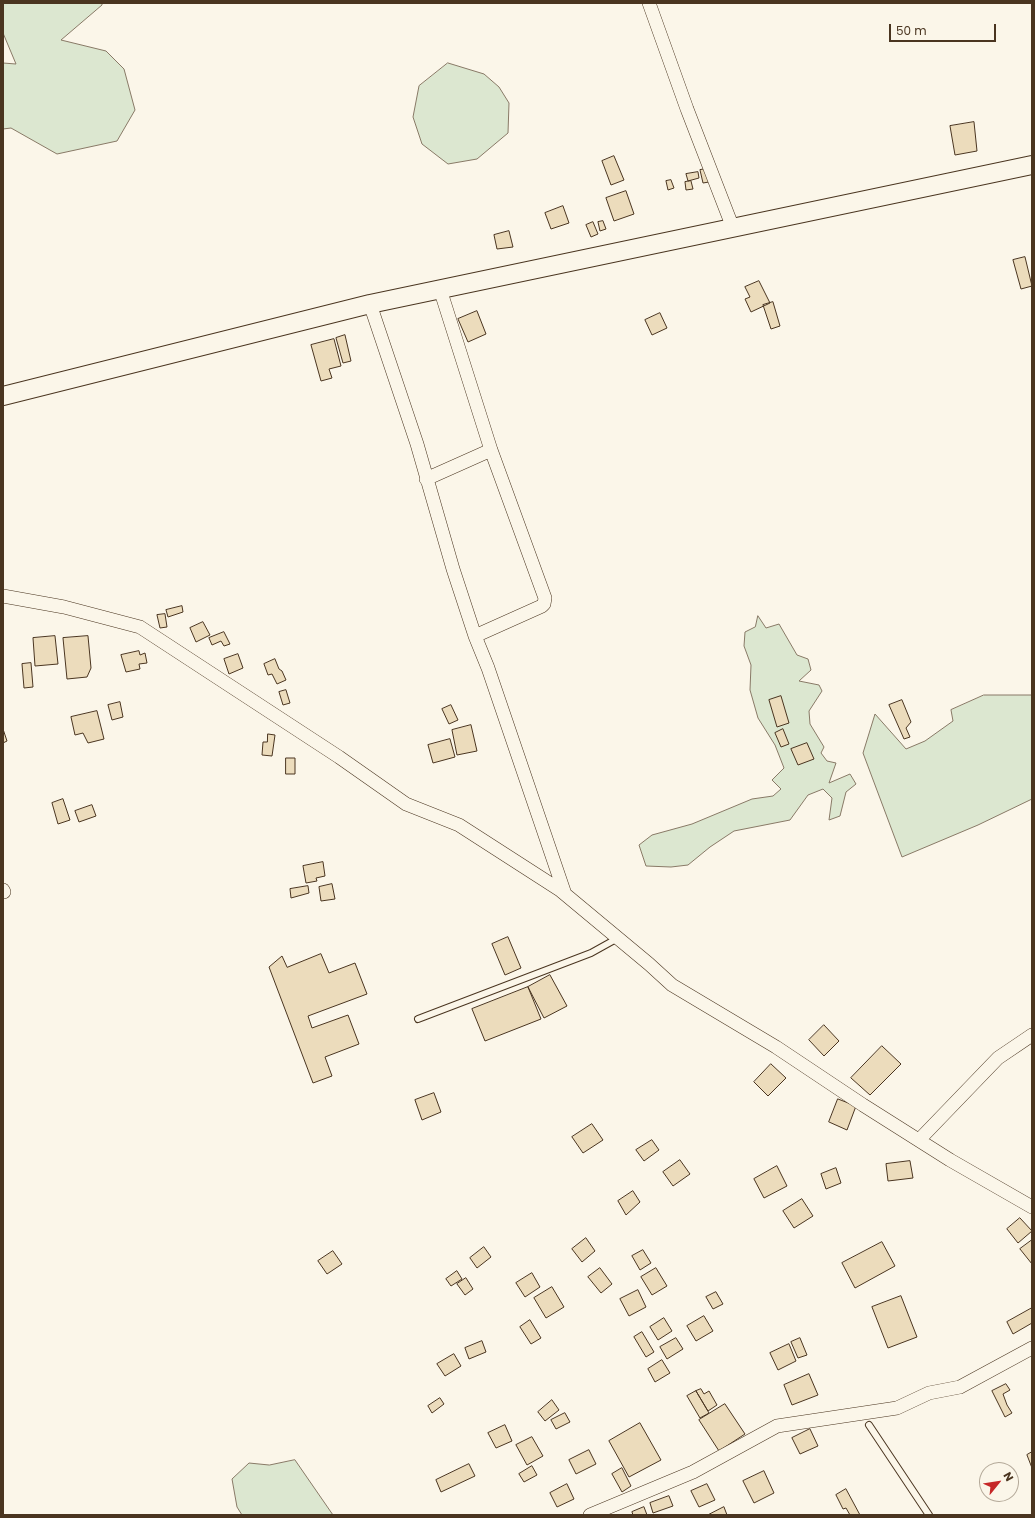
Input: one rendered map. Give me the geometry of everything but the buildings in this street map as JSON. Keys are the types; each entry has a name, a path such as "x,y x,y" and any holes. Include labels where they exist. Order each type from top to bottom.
{"street":[{"path":"649,3 687,109 734,228"},
{"path":"3,396 370,304 1032,165"},
{"path":"440,289 492,450 545,601 542,606 475,636"},
{"path":"370,304 417,444 426,478 475,636 488,668 566,894"},
{"path":"426,478 492,450"},
{"path":"3,596 64,607 140,627 339,757 406,804 459,825 566,894 672,985 776,1047 864,1105 1032,1207"},
{"path":"920,1140 998,1058 1032,1036"},
{"path":"590,1515 619,1509 693,1472 777,1426 897,1408 929,1393 960,1387 1032,1348"}],"lane":[{"path":"418,1020 590,953 618,938"},
{"path":"869,1424 929,1515"}],"green space":[{"path":"3,3 102,3 102,5 61,40 106,51 124,69 135,110 117,141 57,154 11,128 3,129 3,63 16,64 3,33"},
{"path":"448,63 484,74 499,87 509,103 508,133 477,159 448,164 422,144 413,117 419,86"},
{"path":"758,616 766,628 779,624 797,655 808,659 811,670 799,681 819,685 822,691 809,711 810,724 824,747 821,753 827,761 836,763 829,783 850,774 856,784 846,792 840,816 829,820 832,798 823,789 808,795 790,820 734,831 710,847 688,865 671,867 646,866 639,845 652,835 692,824 752,799 773,796 781,789 772,780 784,768 775,745 758,718 750,690 751,665 744,646 745,632 755,627"},
{"path":"984,695 1032,695 1032,799 978,825 902,857 863,753 875,714 906,749 925,741 953,721 951,710"},
{"path":"295,1460 333,1515 242,1515 237,1507 232,1479 249,1463 269,1465"}]}
